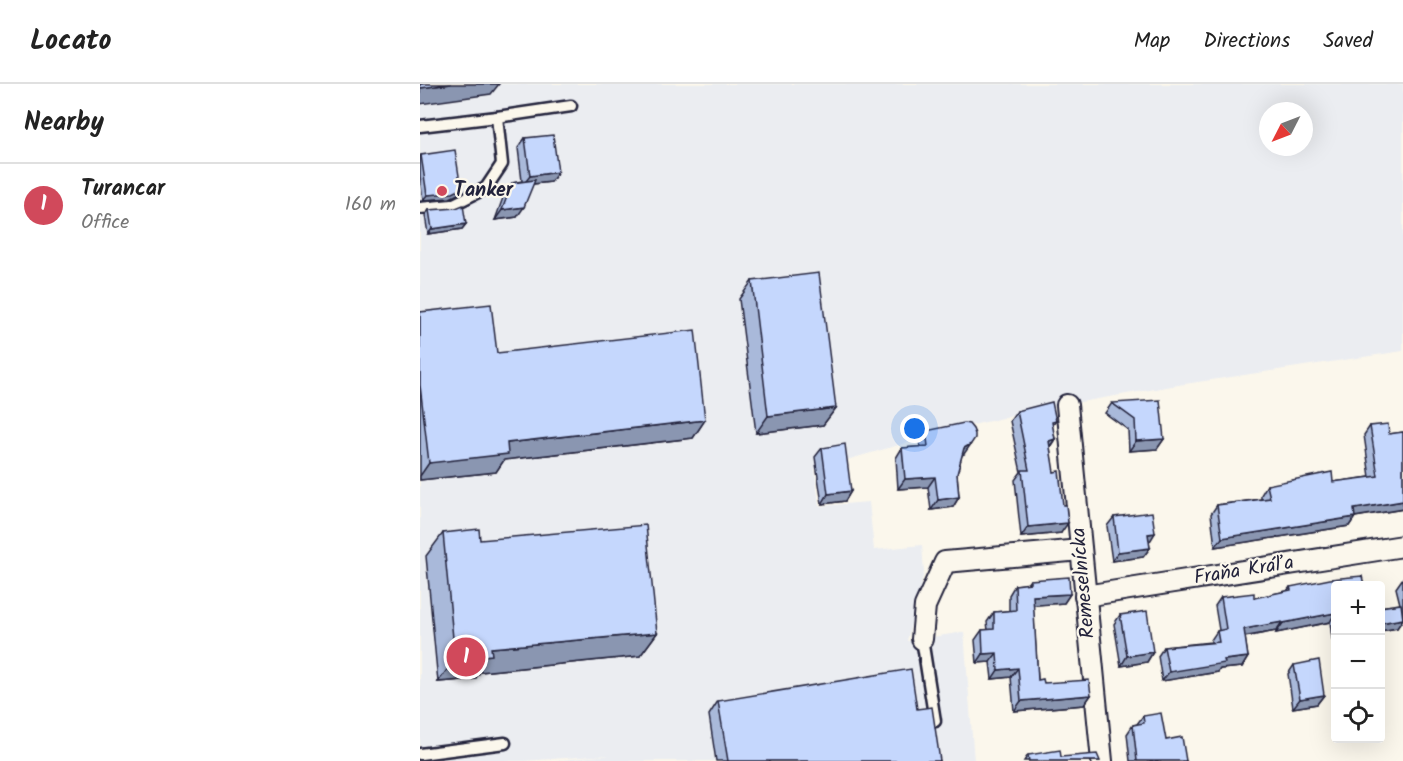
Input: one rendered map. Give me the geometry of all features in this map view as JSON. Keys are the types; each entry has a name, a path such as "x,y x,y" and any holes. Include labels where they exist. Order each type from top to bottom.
{"street":[{"name":"Remeselnícka","path":"1067,405 1102,761"},
{"name":"Fraňa Kráľa","path":"1085,596 1403,546"},
{"path":"922,639 926,606 945,562 1081,550"}],"lane":[{"path":"420,126 571,106"},
{"path":"420,208 452,205 486,188 502,164 496,117"},
{"path":"922,639 935,722"},
{"path":"420,754 505,743"}],"shaded area":[{"path":"420,84 1403,84 1403,351 1178,385 1052,407 955,429 815,469 819,506 869,502 874,550 922,545 924,572 907,641 964,632 974,761 554,761 609,755 524,761 420,761"}],"building":[{"path":"420,84 451,84 420,88"},
{"path":"553,135 558,172 530,176 525,138"},
{"path":"455,150 461,189 453,193 427,195 421,155"},
{"path":"535,180 524,207 502,210 512,183"},
{"path":"463,205 466,224 432,229 429,210 456,208"},
{"path":"819,273 836,408 768,416 752,281"},
{"path":"491,304 497,353 695,330 705,420 507,443 508,454 429,463 420,385 420,312"},
{"path":"1160,400 1164,439 1136,441 1135,420 1112,403"},
{"path":"1052,402 1056,421 1052,422 1055,439 1049,441 1054,472 1059,471 1063,505 1066,505 1068,523 1028,527 1022,470 1029,470 1017,411"},
{"path":"969,424 973,429 975,438 964,448 957,474 959,497 938,500 935,477 905,479 902,448 928,446 926,431"},
{"path":"1388,424 1389,434 1403,432 1403,501 1354,509 1355,517 1222,538 1217,505 1270,498 1267,485 1332,472 1333,482 1378,476 1370,426"},
{"path":"845,444 851,491 828,494 822,448"},
{"path":"1152,512 1155,533 1148,534 1150,548 1118,552 1114,517"},
{"path":"646,525 657,633 491,648 492,655 455,659 443,533 479,529 480,540"},
{"path":"1362,576 1363,581 1331,581 1331,614 1244,629 1248,657 1169,672 1164,647 1219,642 1217,631 1226,629 1221,597 1254,593 1254,598 1291,590 1290,587 1330,579"},
{"path":"1069,577 1070,594 1033,596 1038,680 1043,679 1044,683 1089,680 1091,695 1021,701 1018,668 998,670 997,653 983,654 982,630 994,629 994,612 1016,610 1015,585 1030,583 1030,580"},
{"path":"1401,604 1403,619 1385,622 1385,606"},
{"path":"1147,611 1153,652 1127,656 1120,615"},
{"path":"1319,660 1324,695 1300,699 1294,665"},
{"path":"911,669 917,709 932,707 940,761 728,761 718,701"},
{"path":"1161,713 1166,740 1182,737 1186,761 1137,761 1133,725 1144,723 1143,716"},
{"path":"1060,750 1061,757 1097,754 1100,761 1029,761 1028,755"}],"place":[{"name":"Tanker","path":"442,191"},
{"name":"Turancar","path":"466,657"}]}
